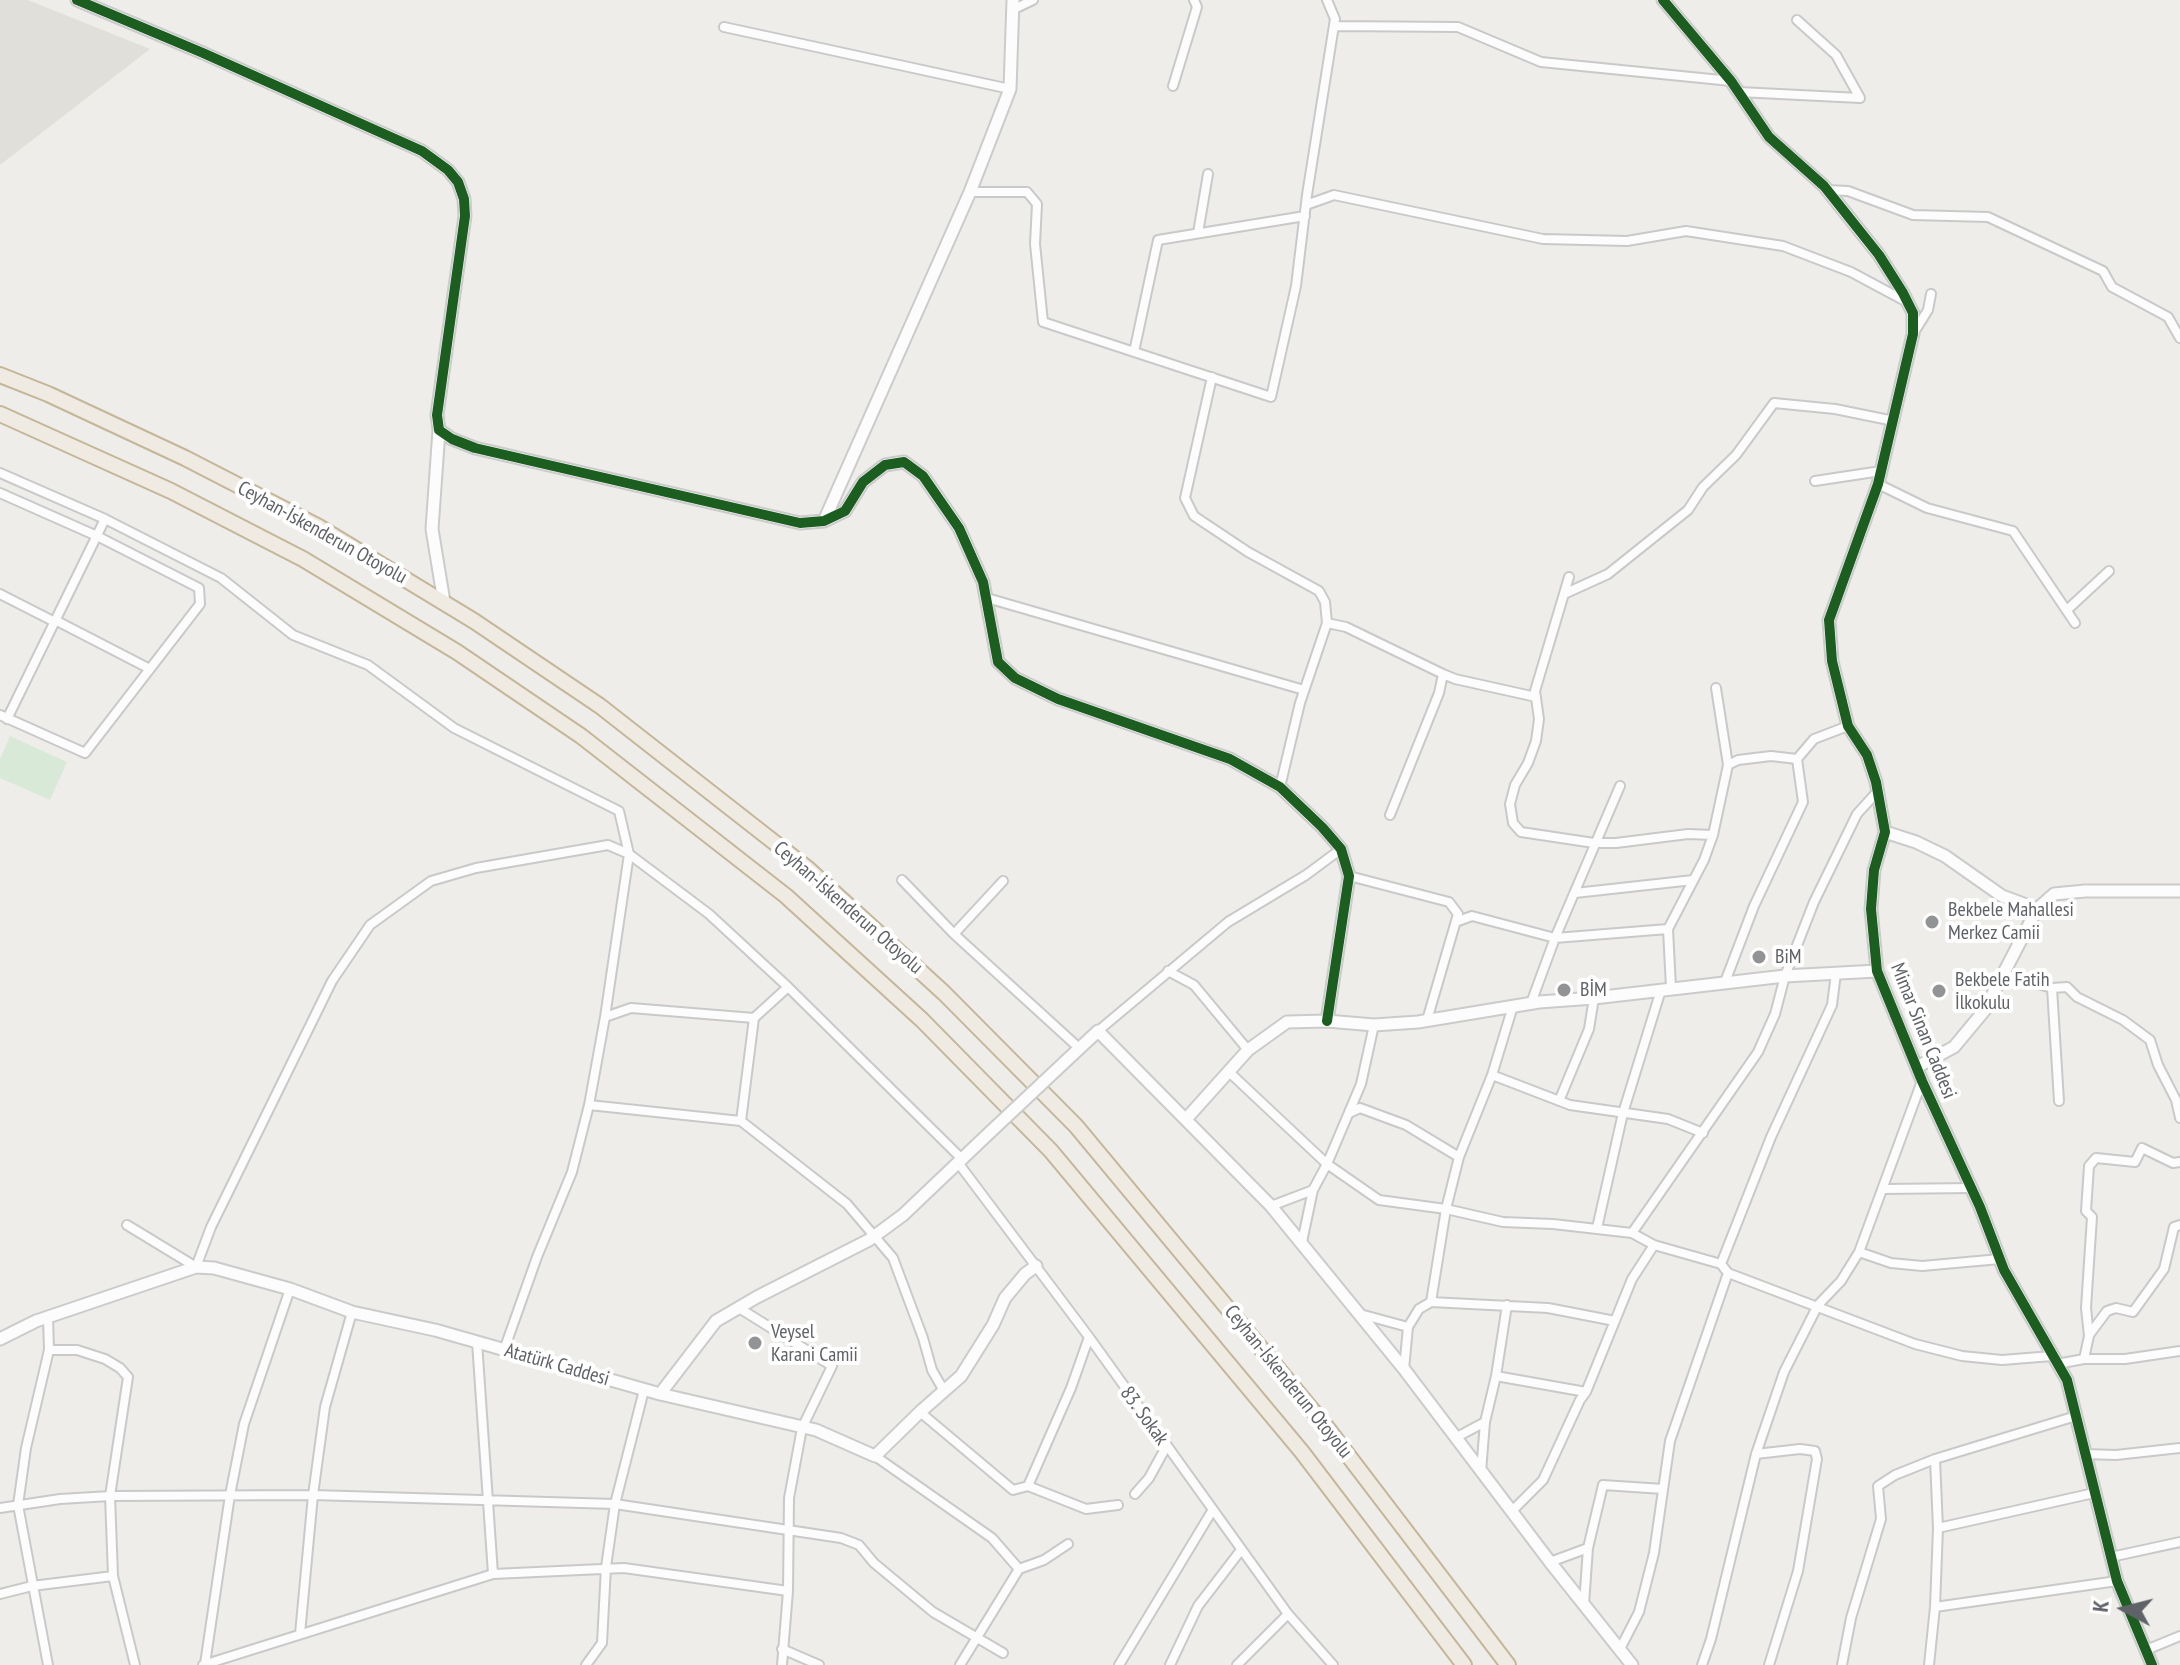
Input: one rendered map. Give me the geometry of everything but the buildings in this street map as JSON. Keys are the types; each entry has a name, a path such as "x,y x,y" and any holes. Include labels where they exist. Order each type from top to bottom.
{"highway":[{"name":"Ceyhan-İskenderun Otoyolu","path":"0,375 48,394 199,465 319,527 444,602 600,706 807,868 944,993 1076,1126 1328,1429 1508,1665"},
{"name":"Ceyhan-İskenderun Otoyolu","path":"0,414 171,491 303,559 457,652 581,736 786,896 922,1020 1051,1151 1302,1452 1464,1665"}],"street":[{"path":"77,0 422,151 448,170 458,182 464,199 465,216 437,415 439,430 432,529 444,602"},
{"path":"824,521 970,192 1010,89 1012,5 1033,0"},
{"path":"1173,86 1197,7 1194,0"},
{"path":"970,192 1027,192 1037,204 1035,244 1043,322 1271,397 1296,286 1335,19 1327,0"},
{"name":"Mimar Sinan Caddesi","path":"1663,0 1731,81 1769,137 1827,190 1879,255 1913,313 1913,334 1878,484 1829,620 1832,661 1848,726 1867,755 1885,832 1874,870 1871,909 1877,971 2000,1259 2067,1380 2117,1581 2152,1665"},
{"path":"1739,92 1860,98 1836,55 1797,20"},
{"path":"1334,26 1458,27 1541,62 1731,81"},
{"path":"724,27 1010,89"},
{"path":"1198,233 1208,174"},
{"path":"1827,190 1848,191 1913,215 1988,217 2103,271 2112,287 2168,317 2180,338"},
{"path":"1306,205 1334,195 1543,239 1627,241 1686,231 1783,246 1851,272 1907,302"},
{"path":"1134,352 1158,240 1305,216"},
{"path":"1913,334 1928,310 1931,294"},
{"path":"1212,377 1185,498 1194,516 1248,552 1319,591 1325,602 1327,623 1304,690 1280,787"},
{"path":"1564,594 1608,574 1688,510 1703,487 1736,455 1774,403 1835,409 1894,421"},
{"path":"439,430 475,448 800,523 824,521 845,511 863,482 885,465 904,462 923,476 959,528 983,582 998,662 1015,678 1058,699 1230,759 1280,787 1341,849 1349,876 1327,1021"},
{"path":"1815,481 1881,471"},
{"path":"0,473 105,519 221,578 293,635 368,665 454,728 619,811 629,854 589,1105 572,1172 504,1350"},
{"path":"1878,484 1927,508 2013,531 2075,623"},
{"path":"0,493 97,536 199,588 200,604 85,753 4,717 55,621 97,536 105,519"},
{"path":"2067,610 2109,571"},
{"path":"1569,577 1535,691 1539,719 1536,741 1515,785 1510,804 1513,823 1521,832 1594,843 1688,834 1713,835"},
{"path":"0,594 150,669"},
{"path":"987,598 1304,690"},
{"path":"1327,623 1346,627 1455,679 1536,697"},
{"path":"1390,815 1439,693 1443,674"},
{"path":"1597,1228 1623,1113 1666,989 1668,929 1713,835 1728,765 1716,688"},
{"path":"1725,982 1754,906 1803,802 1797,759 1814,739 1848,726"},
{"path":"1728,765 1738,760 1771,756 1797,759"},
{"path":"1531,1003 1555,938 1620,786"},
{"path":"1632,1233 1758,1052 1775,1014 1785,976 1833,861 1857,814 1877,792"},
{"path":"1885,832 1945,856 2002,896 2037,909"},
{"path":"127,1225 196,1267 211,1227 325,994 370,925 431,881 476,868 608,845 629,854"},
{"path":"660,1394 716,1321 876,1235 961,1162 1079,1048 1168,971 1228,922 1306,875 1341,849"},
{"name":"83. Sokak","path":"629,854 709,914 788,987 961,1162 1288,1614 1333,1665"},
{"path":"1349,876 1449,902 1458,914 1427,1020"},
{"path":"902,880 954,934 1079,1048"},
{"path":"1575,893 1693,880"},
{"path":"954,934 1003,881"},
{"path":"1917,1067 1954,1047 1984,1011 2037,909 2054,894 2180,891"},
{"path":"1458,921 1472,916 1555,938 1668,929"},
{"path":"1168,971 1194,985 1248,1050"},
{"path":"1187,1118 1248,1050 1287,1022 1374,1025 1427,1020 1531,1003 1725,982 1877,971"},
{"path":"1721,1264 1771,1137 1832,1005 1836,973"},
{"path":"2004,974 2052,988 2067,987 2077,997 2123,1020 2150,1040 2158,1065 2176,1100 2180,1118"},
{"path":"741,1121 754,1018 788,987"},
{"path":"2052,988 2059,1101"},
{"path":"1559,1101 1589,1029 1594,998"},
{"path":"1431,1302 1446,1209 1459,1157 1492,1075 1513,1006"},
{"path":"605,1017 631,1008 754,1018"},
{"path":"1302,1242 1313,1190 1361,1084 1374,1025"},
{"path":"1098,1031 1187,1118 1302,1242 1632,1665"},
{"path":"1228,1071 1327,1164 1379,1200 1446,1209 1503,1222 1632,1233 1654,1245 1721,1264 1728,1273 1915,1344 1962,1356 2002,1360 2125,1359 2180,1351"},
{"path":"1492,1075 1582,1108 1668,1119 1703,1133"},
{"path":"1702,1665 1756,1454 1784,1372 1818,1305 1841,1281 1859,1252 1922,1081"},
{"path":"589,1105 741,1121 847,1204 893,1258 932,1370 944,1391"},
{"path":"1349,1113 1360,1108 1406,1125 1459,1157"},
{"path":"2084,1359 2089,1336 2086,1308 2092,1217 2086,1211 2089,1166 2096,1158 2135,1162 2142,1148 2173,1163 2180,1162"},
{"path":"1884,1189 1972,1188"},
{"path":"1271,1206 1313,1190"},
{"path":"2089,1336 2107,1311 2116,1308 2133,1312 2164,1269 2174,1227 2180,1225"},
{"path":"1511,1512 1543,1480 1586,1392 1632,1279 1654,1245"},
{"path":"1859,1252 1891,1263 1922,1266 2000,1259"},
{"path":"1019,1569 992,1538 875,1456 961,1376 993,1325 1005,1298 1036,1266"},
{"name":"Atatürk Caddesi","path":"0,1339 48,1317 196,1267 214,1268 290,1289 352,1312 477,1342 644,1390 816,1430 875,1456"},
{"path":"1620,1649 1639,1612 1654,1553 1670,1441 1728,1273"},
{"path":"290,1289 244,1424 204,1664 493,1574 606,1567 788,1591"},
{"path":"1404,1369 1408,1327 1419,1309 1431,1302 1548,1308 1615,1321"},
{"path":"1481,1472 1485,1422 1507,1305"},
{"path":"739,1308 832,1366 802,1428 789,1498 788,1591 782,1665"},
{"path":"300,1634 325,1407 352,1312"},
{"path":"1360,1314 1408,1327"},
{"path":"48,1317 49,1350 26,1448 18,1505 48,1665"},
{"path":"1028,1486 1071,1388 1089,1337"},
{"path":"477,1342 493,1574"},
{"path":"49,1350 77,1350 105,1359 128,1377 110,1496 113,1576 135,1665"},
{"path":"1496,1376 1586,1392"},
{"path":"586,1665 602,1643 606,1567 615,1504 644,1390"},
{"path":"920,1412 1013,1490 1028,1486 1086,1509 1118,1505"},
{"path":"1842,1665 1851,1618 1881,1519 1878,1486 1895,1475 1935,1459 2076,1416"},
{"path":"1455,1438 1485,1422"},
{"path":"1135,1494 1149,1478 1166,1447"},
{"path":"2085,1454 2116,1455 2180,1448"},
{"path":"1756,1454 1800,1449 1815,1451 1817,1459 1798,1571 1769,1665"},
{"path":"1929,1665 1938,1528 1935,1459"},
{"path":"1584,1605 1588,1548 1603,1485 1663,1489"},
{"path":"1938,1528 2094,1493"},
{"path":"0,1508 110,1496 230,1495 615,1504 841,1538 859,1545 874,1563 933,1612 1003,1653"},
{"path":"1119,1665 1212,1511"},
{"path":"2111,1557 2180,1542"},
{"path":"960,1665 1019,1569 1044,1560 1068,1544"},
{"path":"1550,1562 1588,1548"},
{"path":"1170,1665 1198,1606 1241,1550"},
{"path":"0,1594 32,1586 113,1576"},
{"path":"1935,1607 2117,1581"},
{"path":"1237,1665 1288,1614"},
{"path":"2146,1650 2180,1636"},
{"path":"782,1649 819,1665"}],"shaded area":[{"path":"0,0 28,0 150,49 0,165"}],"green space":[{"path":"10,736 67,762 50,800 0,778 0,759"}],"cycle path":[{"path":"77,0 422,151 448,170 458,182 464,199 465,216 437,415 439,430 452,439 475,448 800,523 824,521 845,511 863,482 885,465 904,462 923,476 959,528 983,582 998,662 1015,678 1058,699 1230,759 1280,787 1341,849 1349,876 1327,1021"},
{"path":"1663,0 1731,81 1769,137 1824,186 1879,255 1913,313 1913,334 1878,484 1829,620 1832,661 1848,726 1867,755 1876,782 1885,832 1874,870 1871,909 1877,971 1922,1081 1980,1207 2004,1270 2067,1380 2117,1581 2152,1665"}],"place":[{"name":"Bekbele Mahallesi Merkez Camii","path":"1932,922"},
{"name":"BiM","path":"1759,957"},
{"name":"BİM","path":"1564,990"},
{"name":"Bekbele Fatih İlkokulu","path":"1939,991"},
{"name":"Veysel Karani Camii","path":"755,1343"}]}
